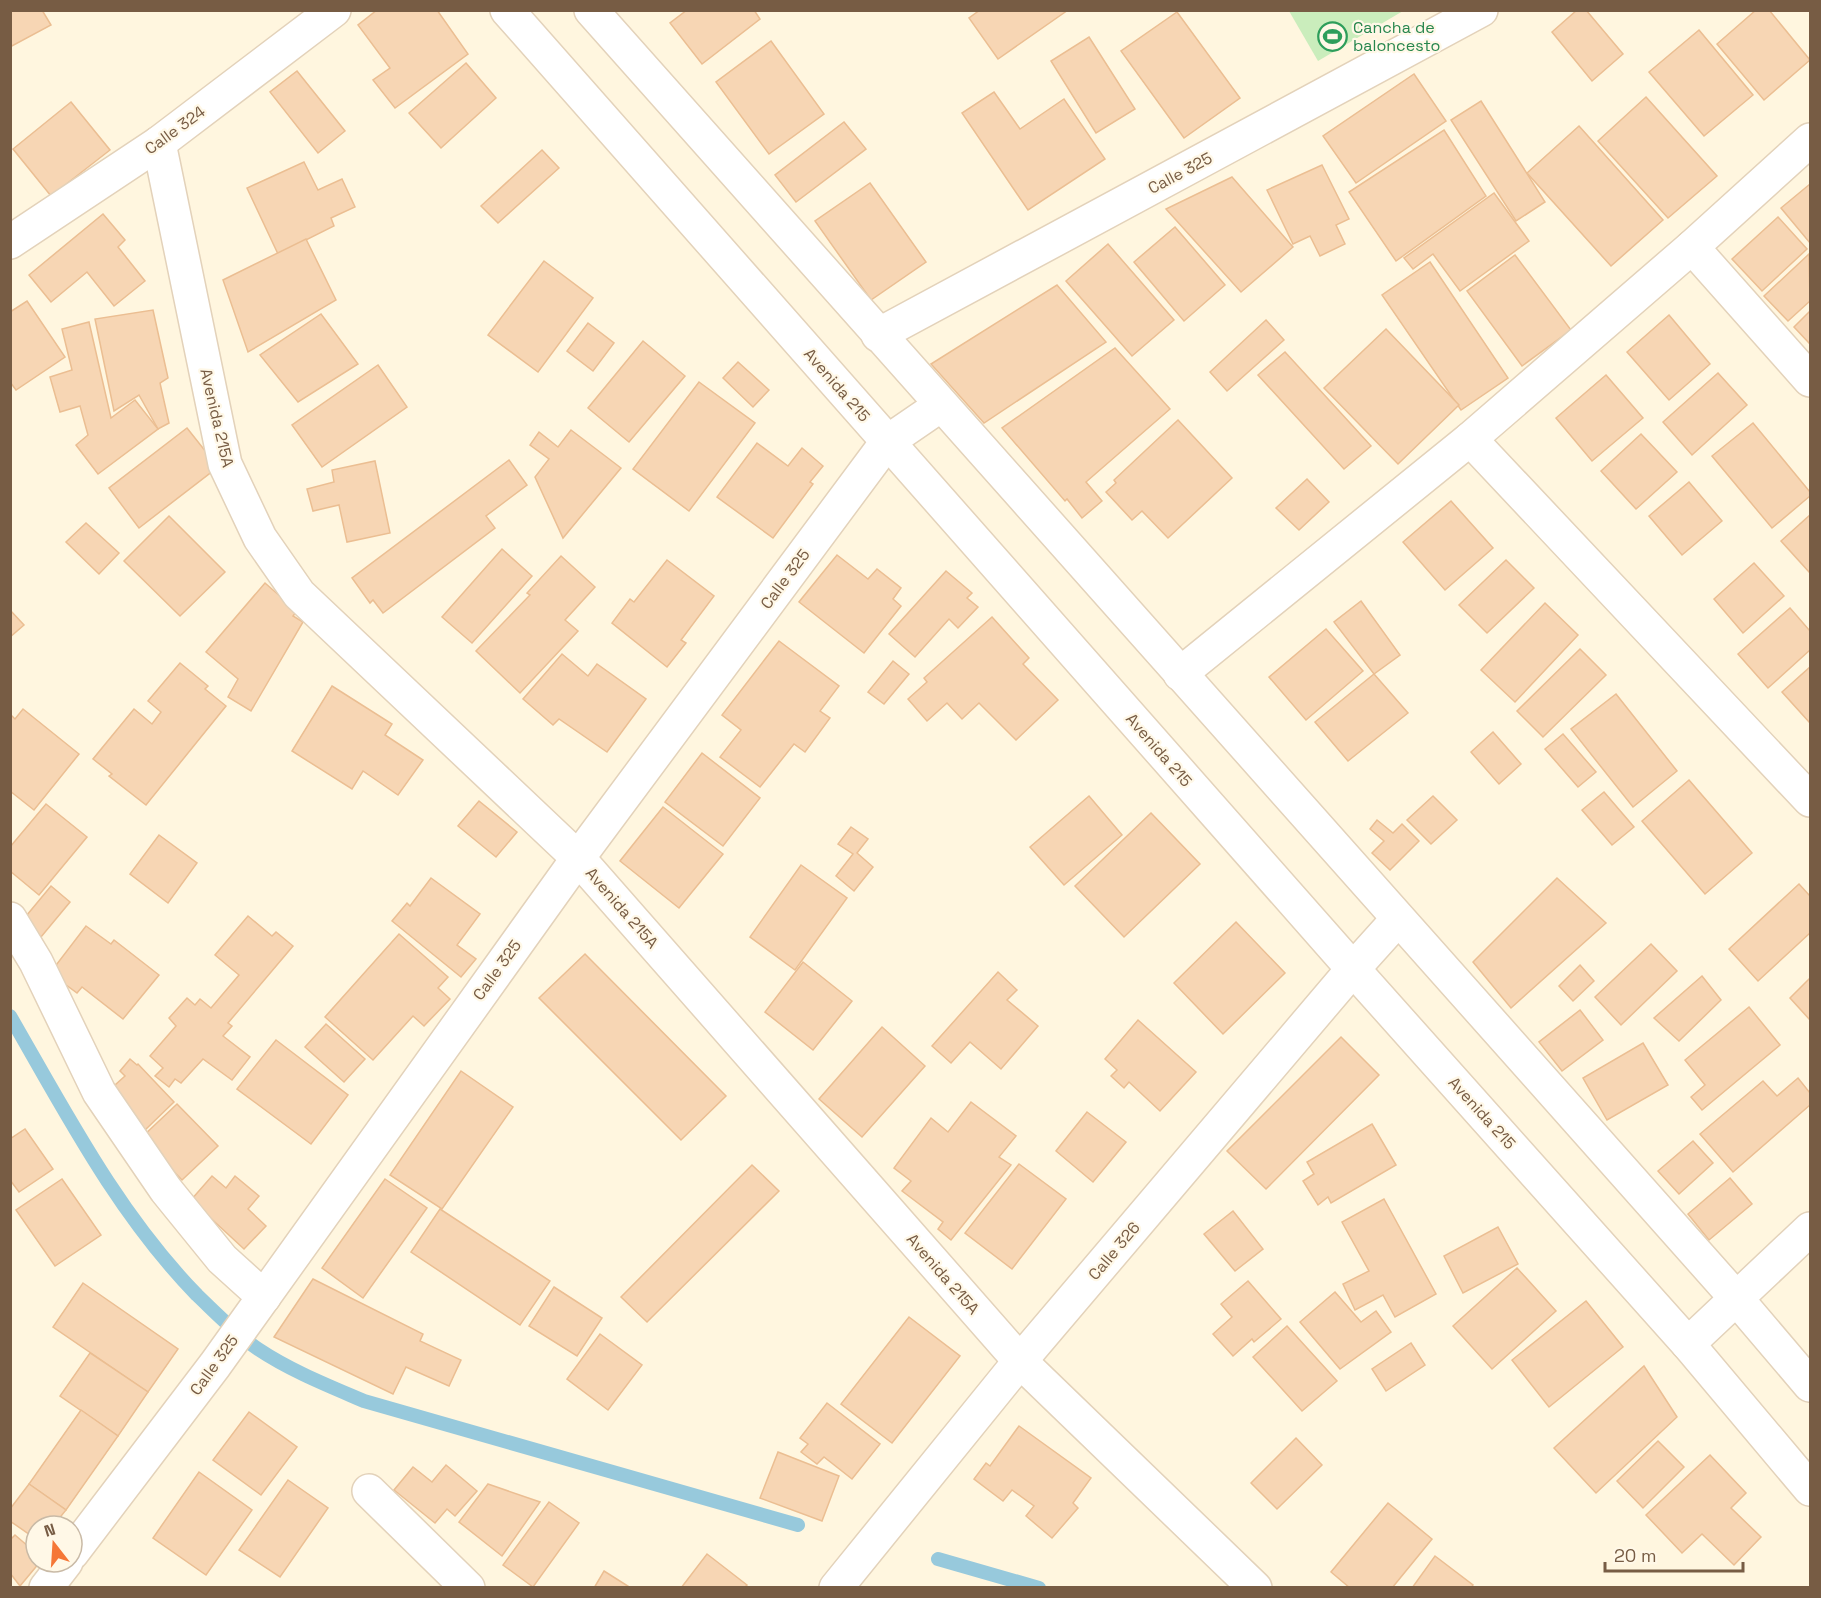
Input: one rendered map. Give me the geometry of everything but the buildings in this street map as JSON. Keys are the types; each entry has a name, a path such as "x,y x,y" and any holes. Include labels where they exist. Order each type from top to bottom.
{"street":[{"name":"Calle 324","path":"14,232 159,143 334,10"},
{"name":"Avenida 215","path":"507,10 1353,969 1688,1344 1810,1490"},
{"path":"591,10 1736,1298 1810,1385"},
{"name":"Calle 325","path":"878,335 1481,10"},
{"path":"1180,674 1470,440 1692,247 1810,140"},
{"name":"Avenida 215A","path":"159,143 225,464 260,538 299,594 578,858 1020,1362 1255,1587"},
{"path":"1692,247 1810,380"},
{"name":"Calle 325","path":"84,1537 215,1365 578,858 887,442 940,405"},
{"path":"1470,440 1810,800"},
{"path":"10,919 36,962 99,1092 166,1190 222,1259 260,1301"},
{"name":"Calle 326","path":"836,1587 1020,1362 1398,919"},
{"path":"1688,1344 1810,1229"},
{"path":"369,1491 468,1587"},
{"path":"46,1587 56,1574"}],"green space":[{"name":"Cancha de baloncesto","path":"1289,11 1403,11 1318,61"}],"waterway":[{"path":"10,1016 95,1162 142,1231 197,1295 258,1349 297,1371 364,1401 798,1525"},
{"path":"938,1559 1039,1588"}],"place":[{"name":"Cancha de baloncesto","path":"1332,36"}]}
